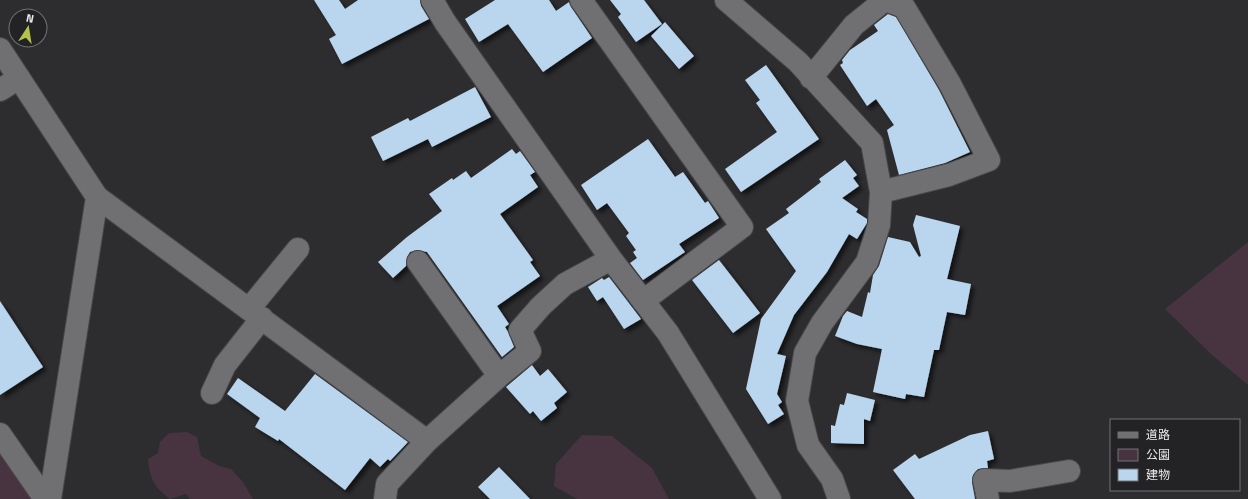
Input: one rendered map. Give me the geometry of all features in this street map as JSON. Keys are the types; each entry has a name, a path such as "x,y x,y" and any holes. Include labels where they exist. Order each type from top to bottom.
{"street":[{"path":"432,0 445,22 611,259 668,333 770,499"},
{"path":"581,0 742,227 643,302"},
{"path":"726,0 798,62 872,143 881,192 879,225 867,262 822,323 805,353 797,401 808,445 832,479 839,499"},
{"path":"811,78 854,25 885,0 904,7 950,84 989,160 949,175 881,192"},
{"path":"0,49 97,197 427,441"},
{"path":"0,90 19,78"},
{"path":"50,499 97,197"},
{"path":"212,393 225,365 255,314 298,249"},
{"path":"385,499 387,484 427,441 499,376 530,351 520,330 541,306 565,284 611,259"},
{"path":"418,262 499,376"},
{"path":"0,434 45,499"},
{"path":"988,499 984,480 1010,481 1069,471"}],"green space":[{"path":"1248,242 1248,385 1212,355 1165,309"},
{"path":"187,432 197,437 201,456 219,466 231,469 243,482 253,499 190,499 186,494 170,499 160,490 154,482 150,472 148,459 158,453 160,442 169,433"},
{"path":"582,435 612,436 652,468 669,499 577,499 554,486 556,464"},
{"path":"0,453 31,499 0,499"}],"building":[{"path":"314,0 339,0 345,9 358,0 420,0 421,6 429,19 342,64 329,39 336,35"},
{"path":"495,0 549,0 556,11 569,2 592,38 543,72 508,24 479,42 465,19"},
{"path":"610,0 644,0 662,24 636,42 618,17 621,14"},
{"path":"888,14 896,17 939,90 970,152 945,163 899,175 887,130 894,125 876,99 867,106 840,65 843,63 842,60 850,50 878,31 874,25"},
{"path":"665,22 694,56 679,69 651,36"},
{"path":"766,65 819,139 741,192 725,169 777,132 756,103 760,100 745,80"},
{"path":"475,87 491,117 432,147 428,139 383,161 371,137 408,118 410,121"},
{"path":"648,139 675,177 683,172 705,203 708,201 719,218 679,244 685,252 643,280 630,263 637,258 633,252 636,250 626,236 629,233 607,203 597,210 581,185"},
{"path":"512,149 516,154 520,151 535,172 530,175 538,187 500,214 533,260 530,262 540,276 497,306 509,324 505,327 514,347 502,357 427,252 417,250 410,252 407,257 406,266 393,278 378,262 407,237 442,211 429,194 452,178 453,180 466,171 471,178"},
{"path":"845,160 857,175 853,178 859,186 842,198 858,209 856,212 867,219 867,223 857,239 849,234 827,272 794,315 777,354 786,356 777,394 782,402 778,405 784,414 768,424 746,389 761,319 796,271 766,229 789,213 786,209 821,182 819,179"},
{"path":"916,215 960,226 947,279 971,284 965,315 947,312 939,350 934,350 924,397 906,394 905,399 873,392 882,349 857,344 835,336 843,316 847,311 862,317 868,292 870,293 873,275 879,266 888,237 910,242 919,257 921,256 913,225"},
{"path":"719,260 760,313 733,333 692,280"},
{"path":"609,277 641,319 624,329 603,297 597,301 588,287 602,278 604,280"},
{"path":"0,301 43,367 0,395"},
{"path":"532,365 540,376 548,369 567,392 554,403 557,408 541,421 533,411 530,414 506,387"},
{"path":"315,374 408,442 390,461 388,459 380,467 370,458 345,490 279,439 278,441 255,427 260,418 227,394 238,378 285,411"},
{"path":"847,393 875,400 870,421 864,419 864,444 831,443 831,425 835,426 840,404 844,405"},
{"path":"988,431 994,459 987,461 988,468 978,469 973,475 972,483 975,499 915,499 893,470 915,454 919,459 970,435"},
{"path":"499,467 530,499 490,499 478,487"}]}
